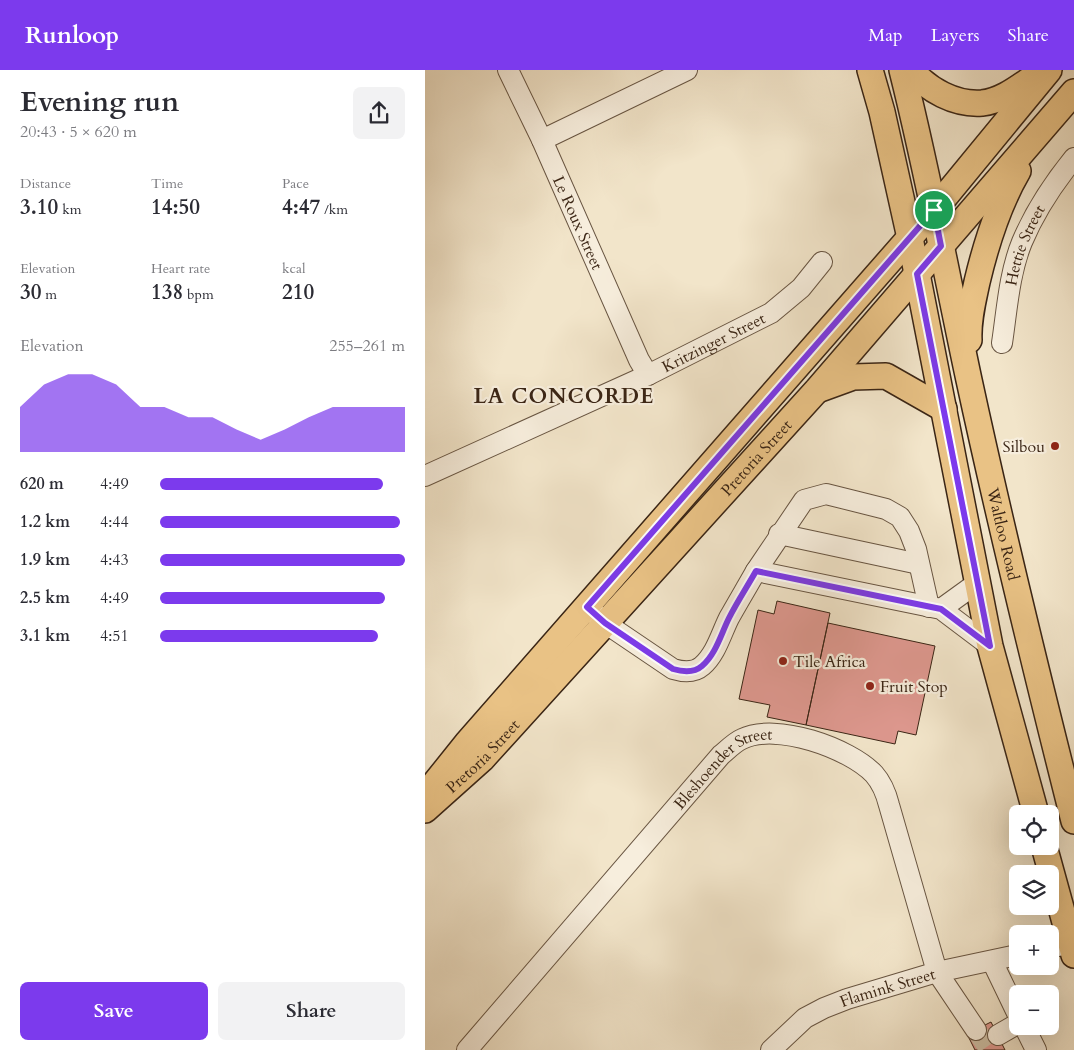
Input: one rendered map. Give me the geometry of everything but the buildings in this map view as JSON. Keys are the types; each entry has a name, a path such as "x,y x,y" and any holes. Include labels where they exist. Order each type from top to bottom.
{"main road":[{"name":"Waltloo Road","path":"870,70 882,112 910,238 990,646 1033,805"},
{"name":"Waltloo Road","path":"902,70 934,210 969,381 1026,630 1074,821"},
{"path":"911,70 917,78 937,93 956,100 983,103 1016,90 1045,70"},
{"name":"Pretoria Street","path":"425,810 481,759 596,615 1049,70"},
{"name":"Pretoria Street","path":"425,796 467,742 596,615 817,390 1074,92"},
{"path":"969,381 969,336 972,304 990,234 1004,197 1053,116"},
{"path":"817,390 853,377 886,376 944,409"},
{"path":"1046,855 1067,947"}],"street":[{"name":"Le Roux Street","path":"508,70 542,140 639,360 648,375"},
{"path":"542,140 687,70"},
{"name":"Hettie Street","path":"1002,343 1010,284 1022,243 1048,191 1074,158"},
{"name":"Kritzinger Street","path":"425,476 648,375 771,313 801,288 822,262"},
{"path":"596,615 673,669 681,672 692,671 702,666 715,650 729,619 756,571 803,500 826,494 886,509 900,516 909,531 916,549 919,564 935,608"},
{"path":"779,534 919,564"},
{"path":"756,571 935,608 990,646"},
{"path":"935,608 977,583"},
{"name":"Bleshoender Street","path":"467,1050 721,755 742,739 760,734 787,735 838,749 864,765 879,780 885,790 937,972 976,1030"},
{"name":"Flamink Street","path":"771,1050 805,1018 847,998 937,972 1009,957"},
{"path":"992,961 1009,996"},
{"path":"998,1035 1009,1029"},
{"path":"1028,1035 1036,1050"}],"tunnel":[{"path":"976,1030 990,1050"}],"place":[{"name":"Silbou","path":"1055,446"},
{"name":"Tile Africa","path":"783,661"},
{"name":"Fruit Stop","path":"870,686"}],"district":[{"name":"LA CONCORDE","path":"564,396"}],"route":[{"path":"934,210 941,246 917,274 990,646 941,609 756,571 729,619 715,650 702,666 692,671 681,672 673,669 605,623 587,607 934,210"}]}
